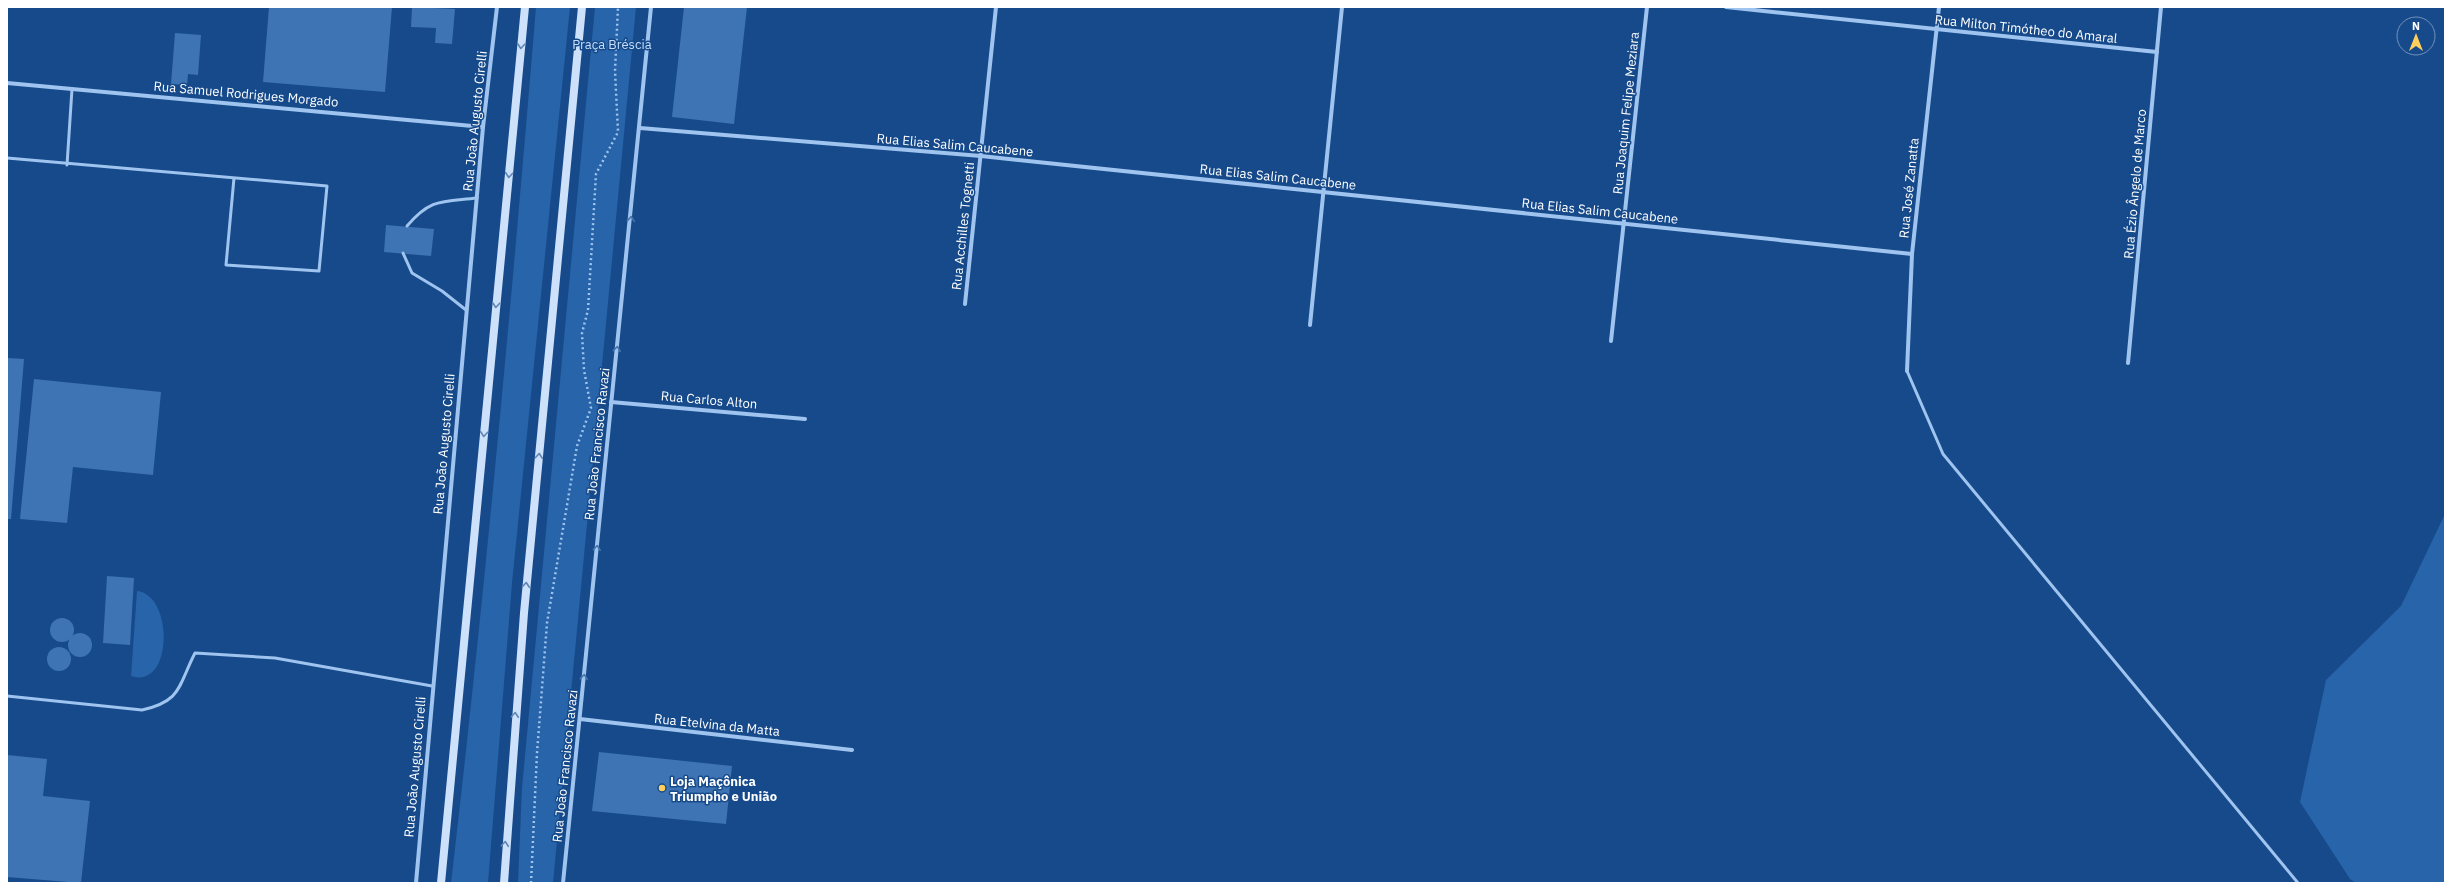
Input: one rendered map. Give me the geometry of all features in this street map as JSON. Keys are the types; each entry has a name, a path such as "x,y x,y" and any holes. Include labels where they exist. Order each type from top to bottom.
{"main road":[{"path":"441,883 525,7"},
{"path":"504,883 523,621 582,7"}],"street":[{"name":"Rua João Augusto Cirelli","path":"416,883 432,686 483,126 497,7"},
{"name":"Rua João Francisco Ravazi","path":"563,883 651,7"},
{"name":"Rua Acchilles Tognetti","path":"965,304 996,7"},
{"path":"1310,325 1342,7"},
{"name":"Rua Joaquim Felipe Meziara","path":"1611,341 1648,7"},
{"name":"Rua Milton Timótheo do Amaral","path":"1726,7 2157,52"},
{"name":"Rua José Zanatta","path":"1907,371 1912,254 1939,7"},
{"name":"Rua Ézio Ângelo de Marco","path":"2128,363 2161,7"},
{"name":"Rua Samuel Rodrigues Morgado","path":"7,83 483,126"},
{"name":"Rua Elias Salim Caucabene","path":"640,128 981,156 1912,254"},
{"name":"Rua Carlos Alton","path":"611,402 805,419"},
{"name":"Rua Etelvina da Matta","path":"580,719 852,750"}],"lane":[{"path":"67,165 72,89"},
{"path":"7,158 67,165 234,178 327,186 319,271 226,265 234,178"},
{"path":"407,226 420,210 433,204 477,198"},
{"path":"403,253 412,273 442,291 466,310"},
{"path":"1907,371 1943,454 2298,883"},
{"path":"7,696 142,710 154,707 174,697 195,653 275,658 432,686"}],"path":[{"path":"531,883 537,752 547,623 577,446 591,408 584,370 582,333 588,310 596,174 618,132 614,71 618,7"}],"green space":[{"path":"536,7 570,7 512,583 488,883 451,883 497,445"},
{"name":"Praça Bréscia","path":"595,7 636,7 553,883 518,883 522,788"},
{"path":"2445,514 2445,883 2356,883 2350,879 2300,802 2326,680 2401,606"},
{"path":"137,591 149,596 158,608 164,640 161,656 155,669 145,677 131,676"}],"building":[{"path":"269,7 392,7 385,92 263,82"},
{"path":"412,7 455,9 452,44 435,43 436,28 411,27"},
{"path":"684,7 747,7 734,124 672,117"},
{"path":"175,33 201,35 198,75 188,74 187,85 171,84"},
{"path":"386,225 434,229 431,256 384,252"},
{"path":"7,358 24,359 11,519 7,519"},
{"path":"34,379 161,392 153,475 73,467 67,523 20,519"},
{"path":"107,576 134,578 130,645 103,643"},
{"path":"62,618 70,622 74,630 70,638 62,642 54,638 50,630 54,622"},
{"path":"80,633 88,637 92,645 88,653 80,657 72,653 68,645 72,637"},
{"path":"59,647 67,651 71,659 67,667 59,671 51,667 47,659 51,651"},
{"name":"Loja Maçônica Triumpho e União","path":"599,752 732,766 726,824 592,811"},
{"path":"7,755 47,759 43,796 90,801 81,883 7,877"}],"place":[{"name":"Loja Maçônica Triumpho e União","path":"662,788"}]}
